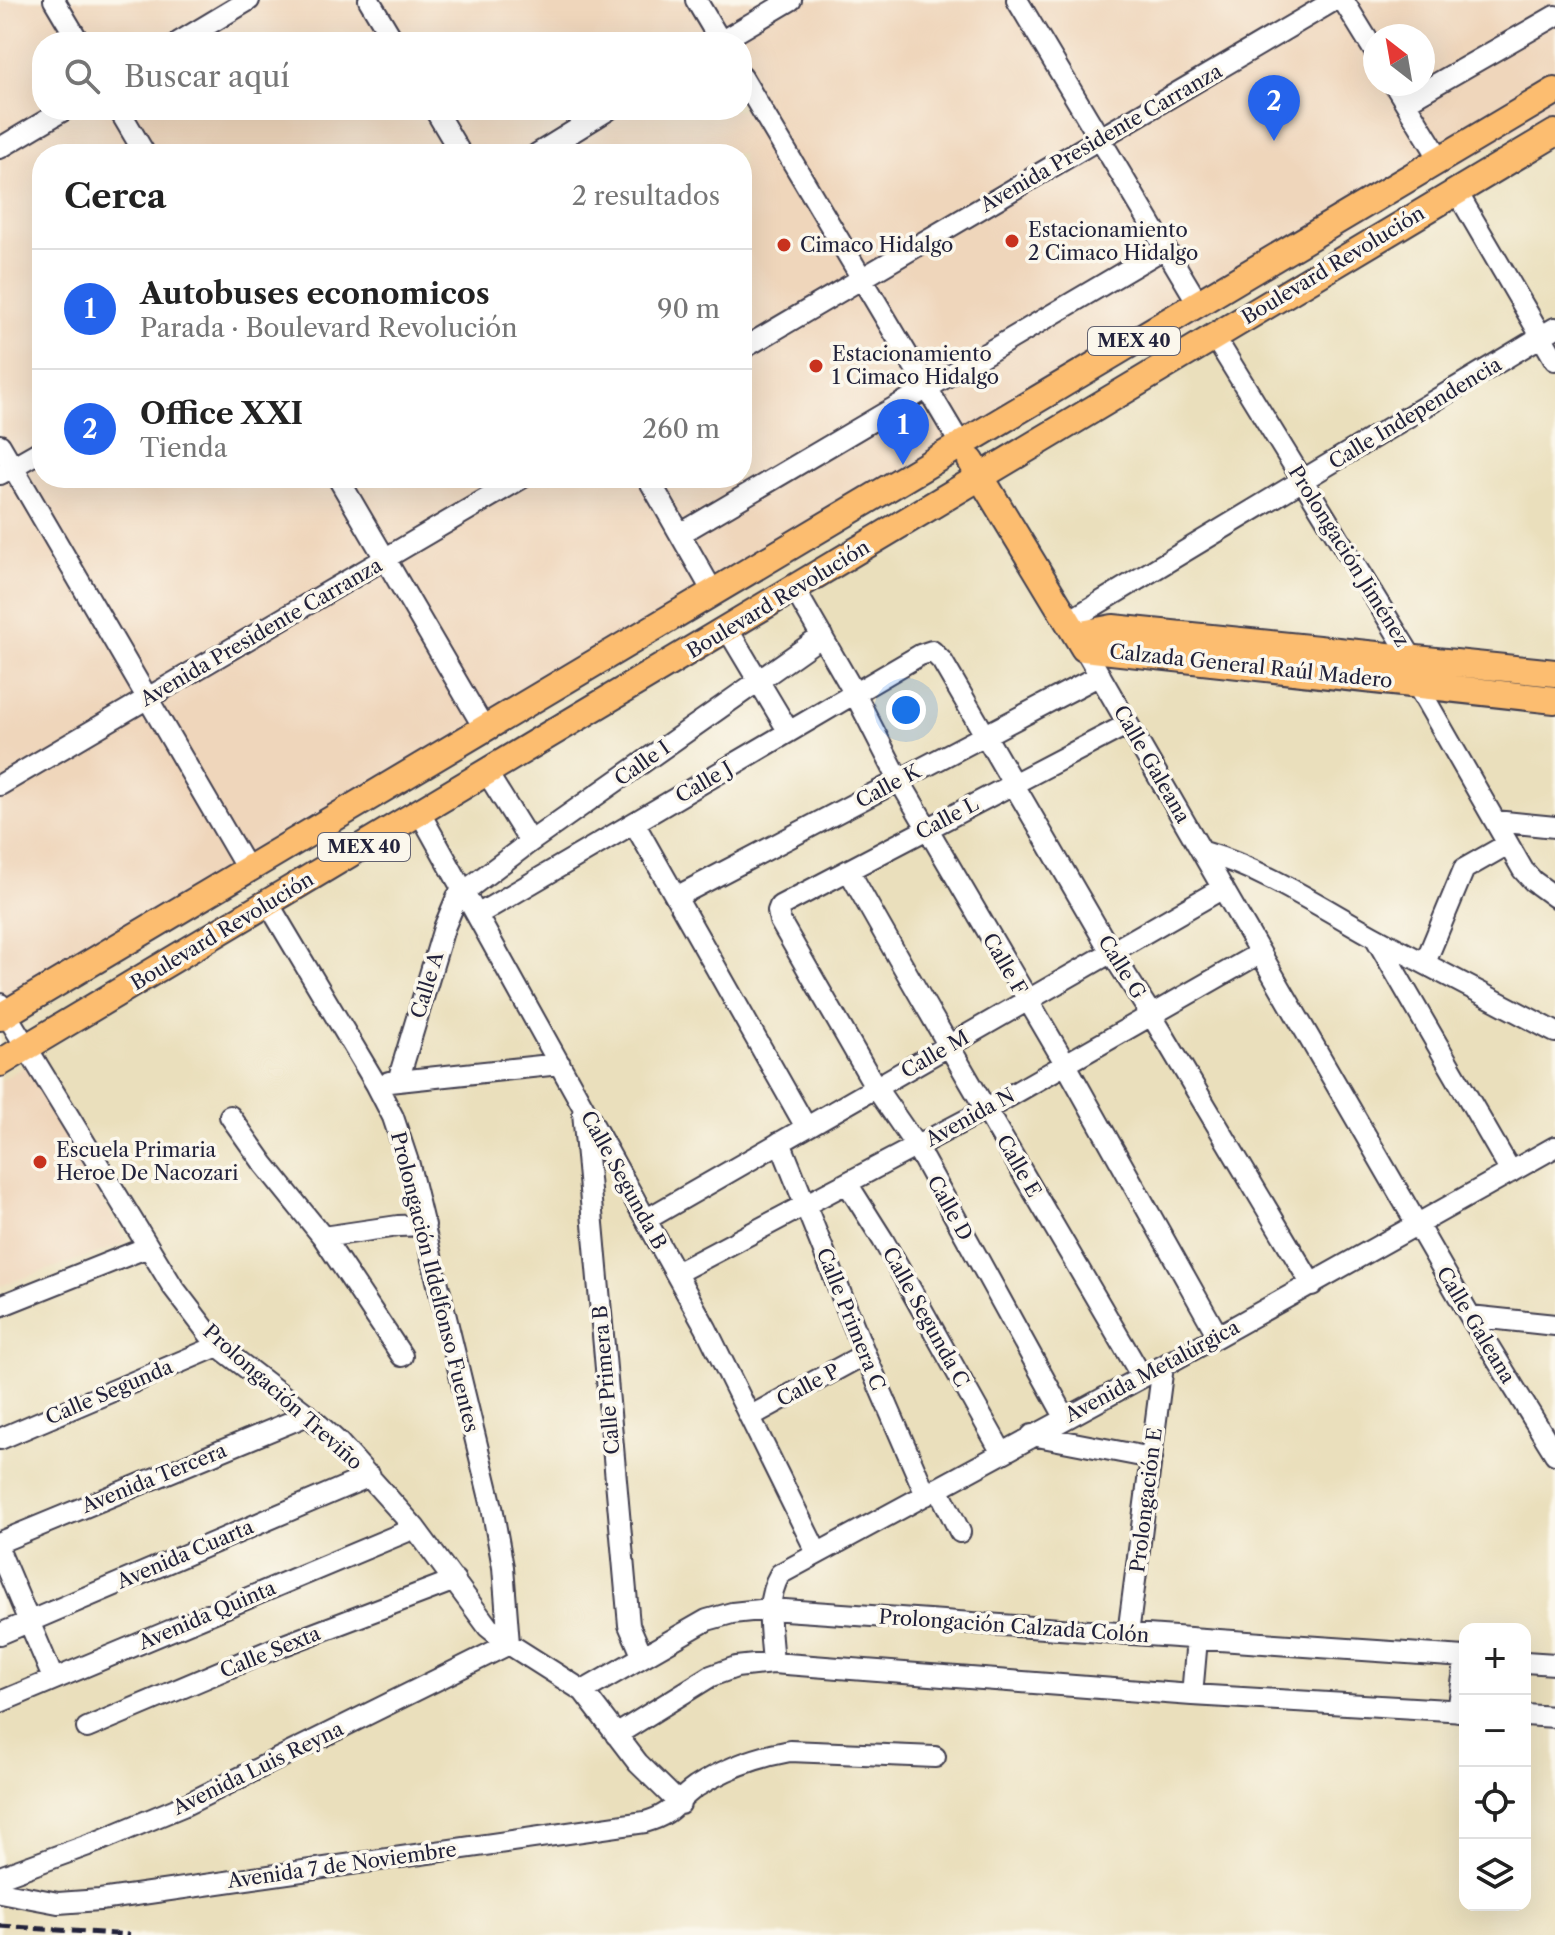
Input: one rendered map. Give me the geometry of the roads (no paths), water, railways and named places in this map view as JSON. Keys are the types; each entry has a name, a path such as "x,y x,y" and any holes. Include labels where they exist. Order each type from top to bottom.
{"main road":[{"name":"MEX 40","path":"2,1012 1555,91"},
{"name":"Boulevard Revolución","path":"0,1063 1555,133"},
{"name":"Calle Galeana","path":"961,445 1077,635"},
{"name":"Calzada General Raúl Madero","path":"1077,635 1113,628 1555,673"},
{"name":"Calzada General Raúl Madero","path":"1077,635 1417,685 1555,700"}],"street":[{"path":"54,0 73,32"},
{"path":"196,32 249,0"},
{"path":"369,0 388,32"},
{"path":"696,0 715,32"},
{"path":"738,32 791,0"},
{"path":"1017,0 1198,303"},
{"name":"Avenida Presidente Carranza","path":"752,343 1335,0"},
{"path":"1343,0 1363,32"},
{"path":"1405,102 1555,16"},
{"name":"Calle Galeana","path":"752,94 961,445"},
{"path":"1401,96 1440,159"},
{"path":"0,148 47,120"},
{"path":"125,120 139,144"},
{"path":"441,120 455,144"},
{"path":"553,144 592,120"},
{"path":"1457,192 1548,332 1555,360"},
{"path":"680,534 1165,248"},
{"name":"Calle Independencia","path":"1077,635 1302,481 1548,332"},
{"name":"Prolongación Jiménez","path":"1214,336 1412,658 1417,685 1523,870 1555,897"},
{"path":"0,445 6,470 149,698 247,869"},
{"path":"6,470 32,456"},
{"path":"344,488 484,728"},
{"name":"Avenida Presidente Carranza","path":"0,785 505,488"},
{"path":"654,488 713,592"},
{"name":"Calle F","path":"795,590 855,694 899,780 1065,1063 1218,1336"},
{"path":"728,630 789,732"},
{"name":"Calle Galeana","path":"1077,635 1470,1316 1555,1454"},
{"name":"Calle I","path":"464,893 530,842 822,636"},
{"name":"Calle J","path":"477,915 927,651 932,651"},
{"name":"Calle G","path":"932,651 938,654 1111,952 1312,1285"},
{"name":"Calle K","path":"676,897 1100,675"},
{"name":"Calle L","path":"780,921 780,906 1128,724"},
{"path":"487,773 530,842"},
{"name":"Calle Segunda B","path":"420,813 676,1273 751,1416 817,1553"},
{"path":"1495,821 1555,827"},
{"path":"634,823 806,1127"},
{"path":"1425,963 1464,869 1508,844"},
{"path":"1204,852 1239,863 1289,888 1555,1032"},
{"name":"Calle E","path":"849,871 948,1048 987,1109 1142,1377"},
{"name":"Calle M","path":"647,1219 1223,888"},
{"name":"Calle A","path":"398,1081 444,928 457,897 464,893"},
{"name":"Prolongación Ildelfonso Fuentes","path":"268,903 393,1117 425,1225 492,1507 503,1567 509,1644"},
{"name":"Calle D","path":"780,921 876,1088 916,1146 1065,1417"},
{"path":"1375,937 1511,1172"},
{"name":"Avenida N","path":"676,1273 987,1109 1260,953"},
{"name":"Prolongación Treviño","path":"2,1012 191,1314 218,1346 308,1415 370,1476 415,1528 488,1627 583,1691 638,1763 680,1804"},
{"path":"376,1084 560,1064"},
{"name":"Calle Primera B","path":"581,1102 629,1625 642,1655"},
{"path":"230,1116 323,1237 402,1356"},
{"name":"Calle Primera C","path":"780,1142 865,1354 932,1491 960,1532"},
{"name":"Avenida Metalúrgica","path":"770,1609 772,1588 780,1574 1312,1285 1555,1147"},
{"name":"Calle Segunda C","path":"847,1183 883,1240 1002,1453"},
{"path":"323,1237 425,1225"},
{"path":"0,1306 148,1247"},
{"path":"1470,1316 1555,1325"},
{"name":"Calle Segunda","path":"0,1439 218,1346"},
{"name":"Calle P","path":"751,1416 865,1354"},
{"name":"Prolongación E","path":"1128,1634 1163,1366"},
{"name":"Avenida Tercera","path":"0,1542 308,1415"},
{"path":"1032,1435 1152,1458"},
{"name":"Avenida Cuarta","path":"0,1634 370,1476"},
{"name":"Avenida Quinta","path":"0,1702 415,1528"},
{"path":"0,1553 53,1678"},
{"name":"Calle Sexta","path":"87,1728 271,1650 455,1580"},
{"path":"770,1609 773,1663"},
{"name":"Prolongación Calzada Colón","path":"583,1691 707,1620 732,1613 770,1609 1459,1660"},
{"path":"1192,1695 1197,1639"},
{"name":"Avenida Luis Reyna","path":"0,1877 183,1806 509,1644"},
{"path":"1531,1662 1555,1664"},
{"path":"616,1735 711,1676 736,1667 773,1663 1192,1695 1459,1711"},
{"path":"1531,1715 1555,1717"},
{"name":"Avenida 7 de Noviembre","path":"0,1892 58,1903 100,1900 645,1822 659,1818 680,1804 693,1789 735,1767 767,1755 790,1751 935,1757"}],"railway":[{"path":"0,1926 130,1935"}],"place":[{"name":"Office XXI","path":"1274,141"},
{"name":"Estacionamiento 2 Cimaco Hidalgo","path":"1012,241"},
{"name":"Cimaco Hidalgo","path":"784,245"},
{"name":"Estacionamiento 1 Cimaco Hidalgo","path":"816,366"},
{"name":"Autobuses economicos","path":"903,465"},
{"name":"Escuela Primaria Heroe De Nacozari","path":"40,1162"}]}
